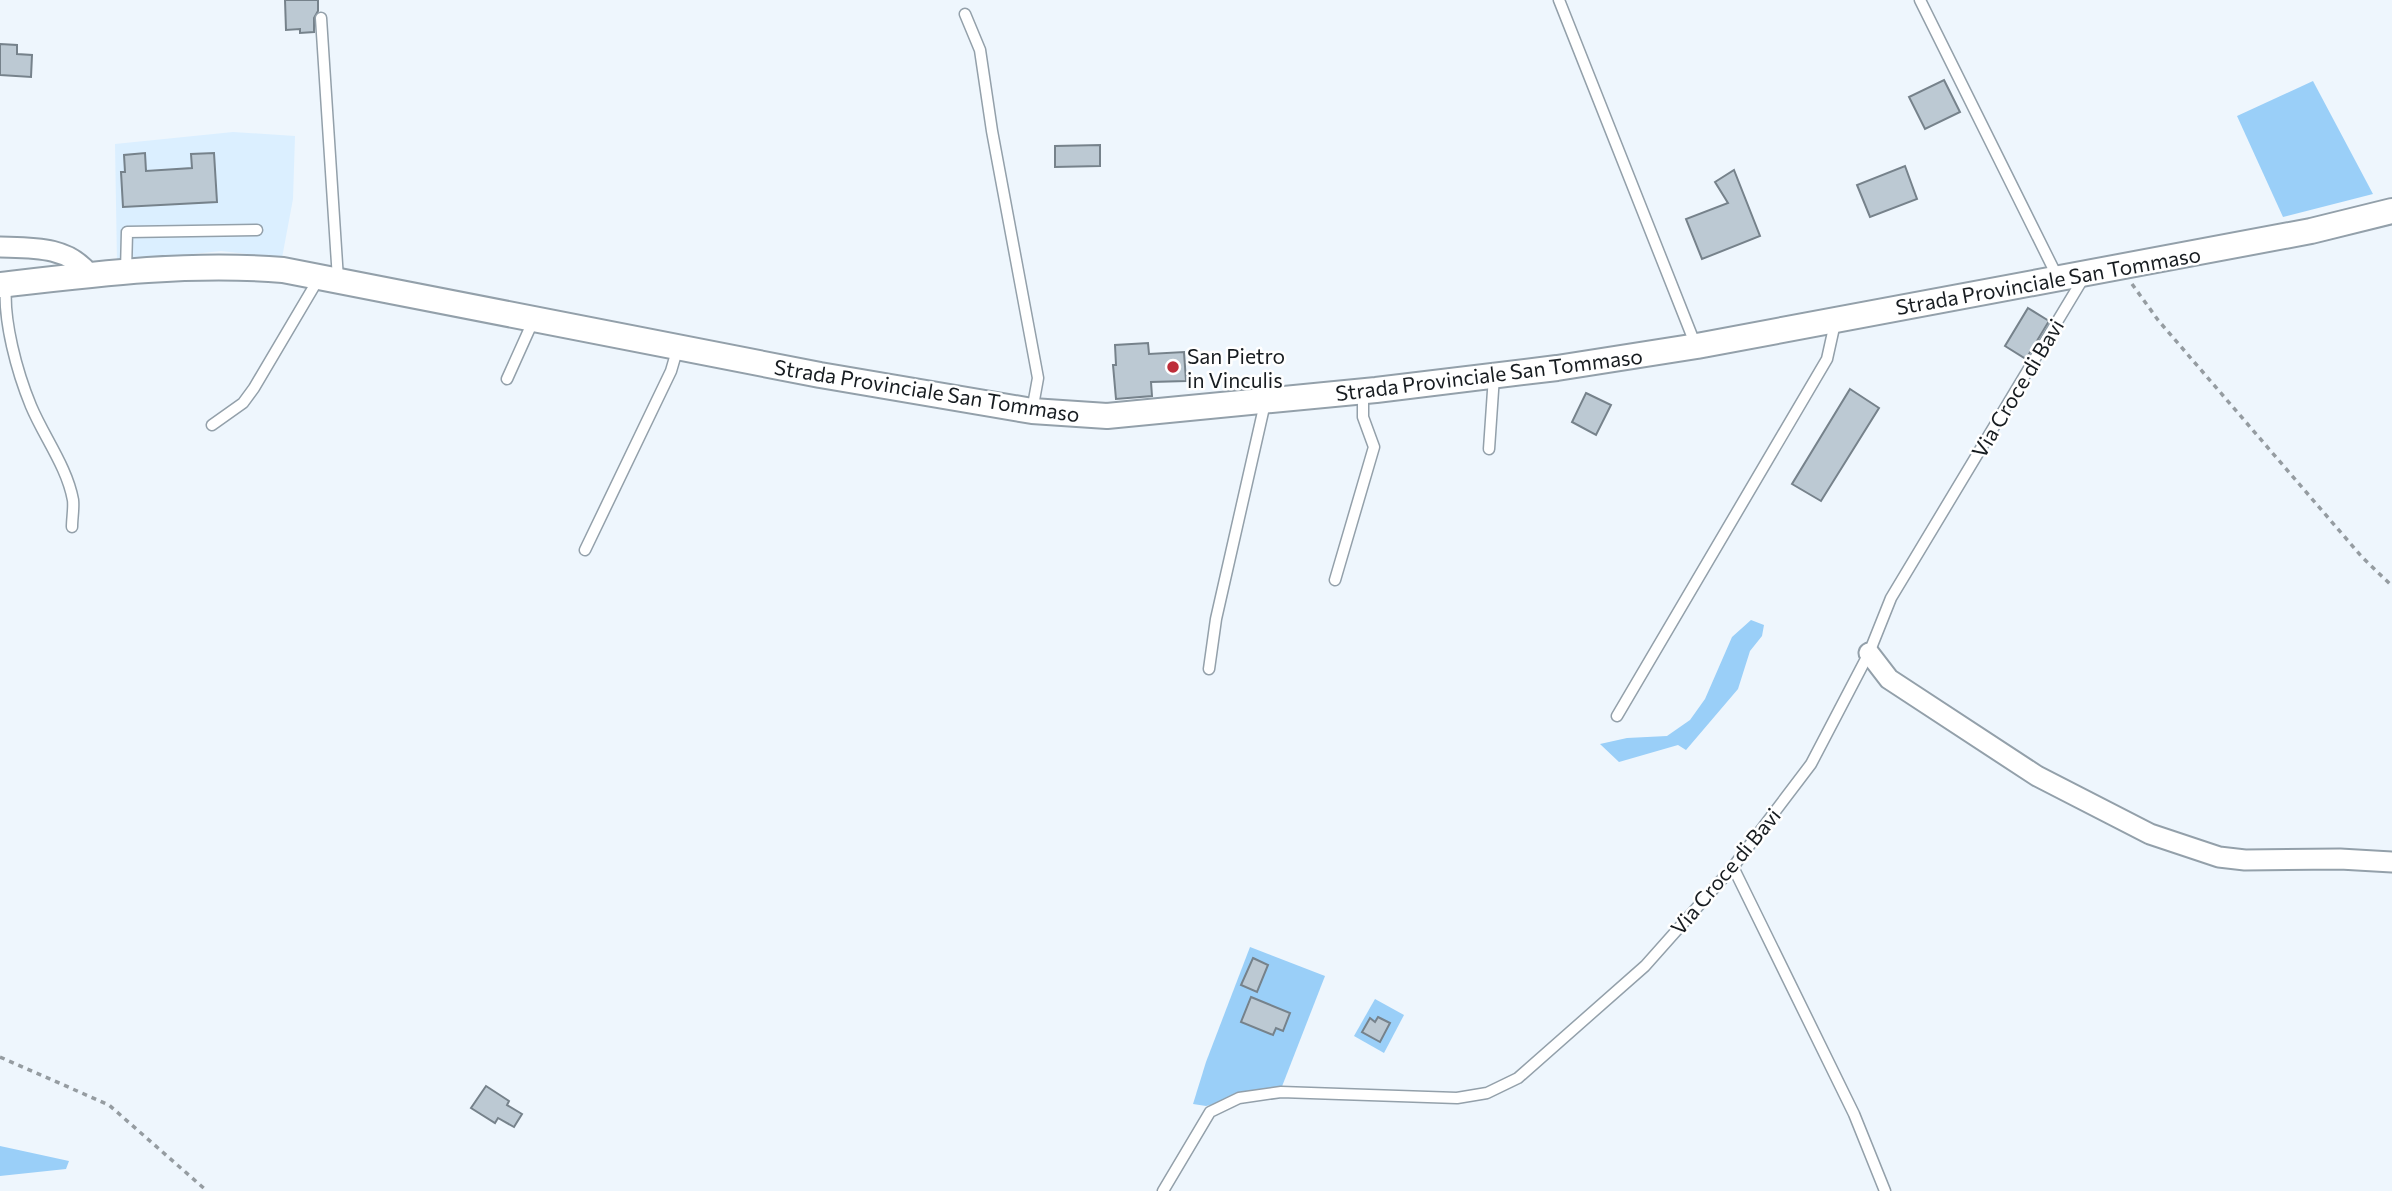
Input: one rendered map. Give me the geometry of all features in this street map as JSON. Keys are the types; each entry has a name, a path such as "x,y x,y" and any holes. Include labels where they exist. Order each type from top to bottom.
{"street":[{"name":"Strada Provinciale San Tommaso","path":"3,285 89,274 233,266 283,270 820,375 1032,411 1107,416 1557,369 1697,346 2058,279 2311,231 2392,211"},
{"path":"0,247 62,253 81,263 89,274"},
{"path":"1869,653 1888,679 2037,776 2150,834 2219,857 2245,860 2340,859 2392,862"}],"lane":[{"path":"1559,0 1697,346"},
{"path":"1920,0 2058,279"},
{"path":"965,14 980,50 992,131 1038,378 1032,411"},
{"path":"212,425 243,403 329,279 321,18"},
{"path":"126,272 127,232 257,230"},
{"name":"Via Croce di Bavi","path":"1163,1191 1210,1112 1239,1098 1281,1092 1457,1098 1487,1093 1518,1077 1645,966 1733,867 1811,764 1869,653 1891,598 2086,273"},
{"path":"3,285 7,327 30,404 69,483 74,503 72,527"},
{"path":"507,379 534,319"},
{"path":"1617,716 1827,359 1836,319"},
{"path":"585,550 671,371 678,347"},
{"path":"1489,449 1494,376"},
{"path":"1335,580 1374,447 1363,417 1363,391"},
{"path":"1209,669 1216,619 1265,401"},
{"path":"1733,867 1854,1114 1885,1191"}],"path":[{"path":"2123,266 2135,291 2158,320 2362,558 2392,586"},
{"path":"0,1057 109,1105 207,1191"}],"shaded area":[{"path":"2313,81 2373,194 2283,217 2237,116"},
{"path":"233,132 295,136 293,199 282,258 221,251 117,262 115,144"},
{"path":"1751,620 1764,625 1762,636 1750,651 1738,689 1686,750 1678,745 1619,762 1600,744 1627,738 1667,736 1690,720 1705,699 1732,637"},
{"path":"1250,947 1325,976 1281,1089 1206,1106 1193,1104 1206,1062"},
{"path":"1375,999 1404,1015 1384,1053 1354,1036"},
{"path":"0,1146 69,1161 66,1169 0,1176"}],"building":[{"path":"285,0 318,0 314,32 286,30"},
{"path":"0,44 17,45 17,54 32,55 31,77 0,75"},
{"path":"1944,80 1960,112 1925,129 1909,97"},
{"path":"1100,145 1100,166 1055,167 1055,146"},
{"path":"145,153 146,171 192,168 191,154 214,153 217,202 123,207 121,172 125,172 124,155"},
{"path":"1905,166 1917,199 1870,217 1857,185"},
{"path":"1734,170 1760,236 1702,259 1686,219 1728,203 1715,182"},
{"path":"2028,308 2049,321 2026,359 2005,346"},
{"path":"1148,343 1149,354 1184,352 1186,381 1151,382 1152,396 1116,399 1113,365 1116,365 1115,345"},
{"path":"1850,389 1879,408 1821,501 1792,484"},
{"path":"1586,393 1611,405 1596,435 1572,422"},
{"path":"1253,958 1268,965 1257,992 1241,985"},
{"path":"1251,997 1290,1013 1283,1031 1276,1028 1273,1035 1241,1022"},
{"path":"1378,1017 1390,1023 1380,1042 1362,1032 1370,1018 1375,1022"},
{"path":"486,1086 509,1101 507,1105 522,1114 514,1127 498,1118 495,1123 471,1108"}],"place":[{"name":"San Pietro in Vinculis","path":"1173,367"}]}
